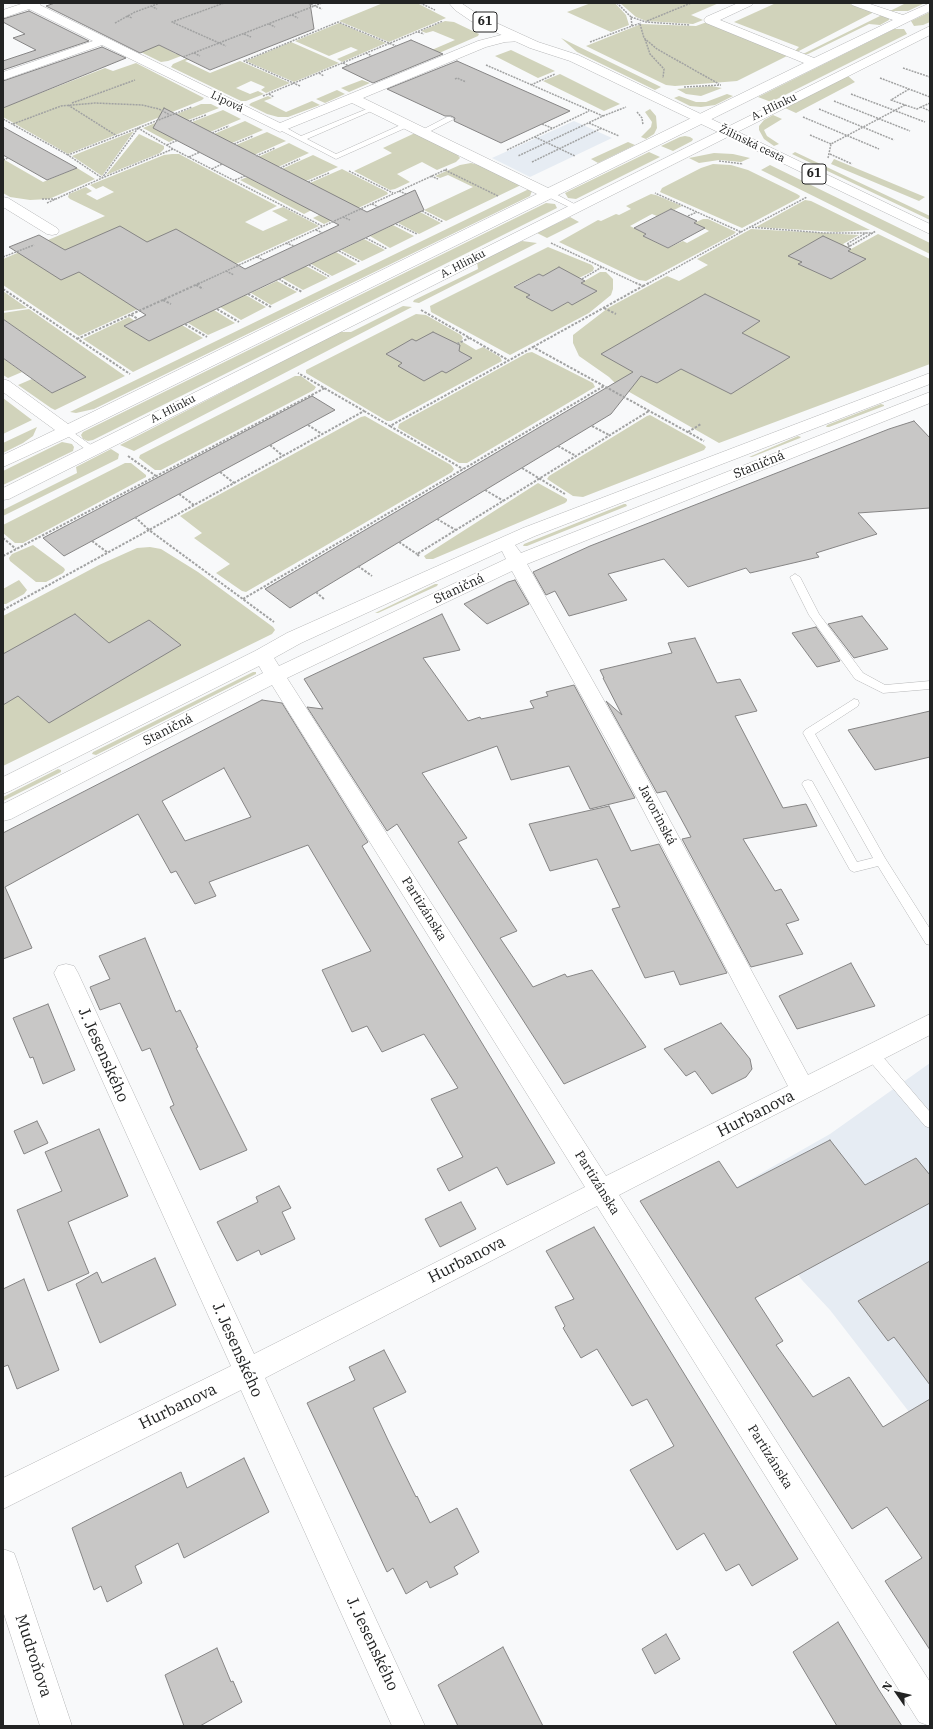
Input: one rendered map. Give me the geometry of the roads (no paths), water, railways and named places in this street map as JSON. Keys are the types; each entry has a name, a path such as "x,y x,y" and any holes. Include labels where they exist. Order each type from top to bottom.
{"street":[{"name":"Žilinská cesta","path":"455,3 459,8 475,18 534,45 574,58 930,230"},
{"path":"748,3 710,20 814,63"},
{"name":"A. Hlinku","path":"856,3 926,31"},
{"path":"3,14 33,4"},
{"name":"Lipová","path":"33,4 103,41 280,128"},
{"name":"A. Hlinku","path":"3,462 930,6"},
{"name":"A. Hlinku","path":"3,495 926,31"},
{"name":"Žilinská cesta","path":"539,34 553,40 574,58"},
{"path":"280,128 482,44 505,38 518,38"},
{"path":"3,76 103,41"},
{"path":"352,98 549,194"},
{"path":"3,201 52,231"},
{"name":"Staničná","path":"3,813 269,666 294,638 529,532 930,378"},
{"path":"3,384 67,431"},
{"name":"Staničná","path":"3,786 269,666 518,561 930,397"},
{"name":"Javorinská","path":"506,543 518,561 619,745 803,1090"},
{"name":"Partizánska","path":"269,666 930,1711"},
{"name":"J. Jesenského","path":"66,973 409,1726"},
{"name":"Hurbanova","path":"3,1494 247,1372 930,1024"},
{"name":"Mudroňova","path":"3,1564 56,1726"}],"lane":[{"path":"301,139 374,108"},
{"path":"422,132 450,119"},
{"path":"280,128 336,157 408,125"},
{"path":"549,194 576,207"},
{"path":"67,431 92,450"},
{"path":"795,576 814,615 859,676 883,689 930,685"},
{"path":"854,703 809,733 881,861 930,940"},
{"path":"808,784 854,867 881,861"},
{"path":"872,1054 930,1122"}]}
